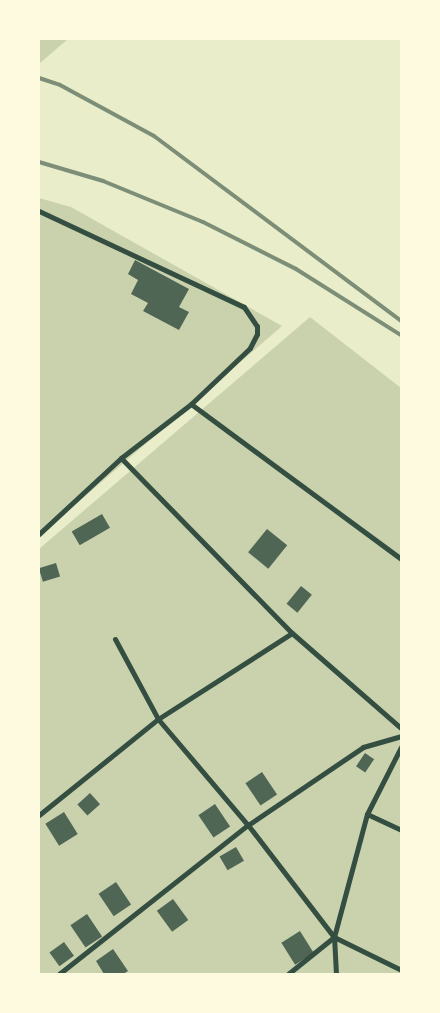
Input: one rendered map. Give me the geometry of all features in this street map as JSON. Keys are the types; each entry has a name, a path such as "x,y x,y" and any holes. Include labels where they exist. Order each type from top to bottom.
{"street":[{"path":"39,211 250,312 257,326 254,341 191,404 121,458 39,534"},
{"path":"191,404 401,559"},
{"path":"121,458 292,633 401,728"},
{"path":"39,815 158,719 292,633"},
{"path":"115,639 158,719 248,825 334,937 401,970"},
{"path":"59,974 248,825 363,747 401,736"},
{"path":"336,974 334,937 367,814 401,747"},
{"path":"367,814 401,830"},
{"path":"288,974 334,937"}],"green space":[{"path":"39,39 68,39 40,63"},
{"path":"39,198 71,207 282,326 39,536"},
{"path":"310,317 401,388 401,974 39,974 39,549"}],"building":[{"path":"135,260 189,289 179,307 189,312 179,330 143,311 148,303 131,294 138,280 128,274"},
{"path":"102,514 110,528 80,545 72,532"},
{"path":"267,529 287,545 268,569 248,552"},
{"path":"56,563 60,576 43,582 39,568"},
{"path":"301,586 312,595 297,613 287,604"},
{"path":"365,753 374,759 365,772 356,766"},
{"path":"262,772 277,794 261,806 245,783"},
{"path":"90,793 100,804 87,816 77,804"},
{"path":"215,804 230,826 214,838 198,815"},
{"path":"64,812 78,834 59,846 45,824"},
{"path":"236,847 244,861 228,870 220,856"},
{"path":"116,882 131,904 114,916 99,894"},
{"path":"173,899 188,920 172,932 157,911"},
{"path":"87,914 102,936 86,948 70,925"},
{"path":"300,931 314,953 295,965 281,943"},
{"path":"64,942 74,956 59,966 49,953"},
{"path":"113,949 128,971 123,974 104,974 96,961"}],"railway":[{"path":"39,78 60,85 154,136 401,321"},
{"path":"39,162 103,181 203,222 296,269 401,335"}]}
